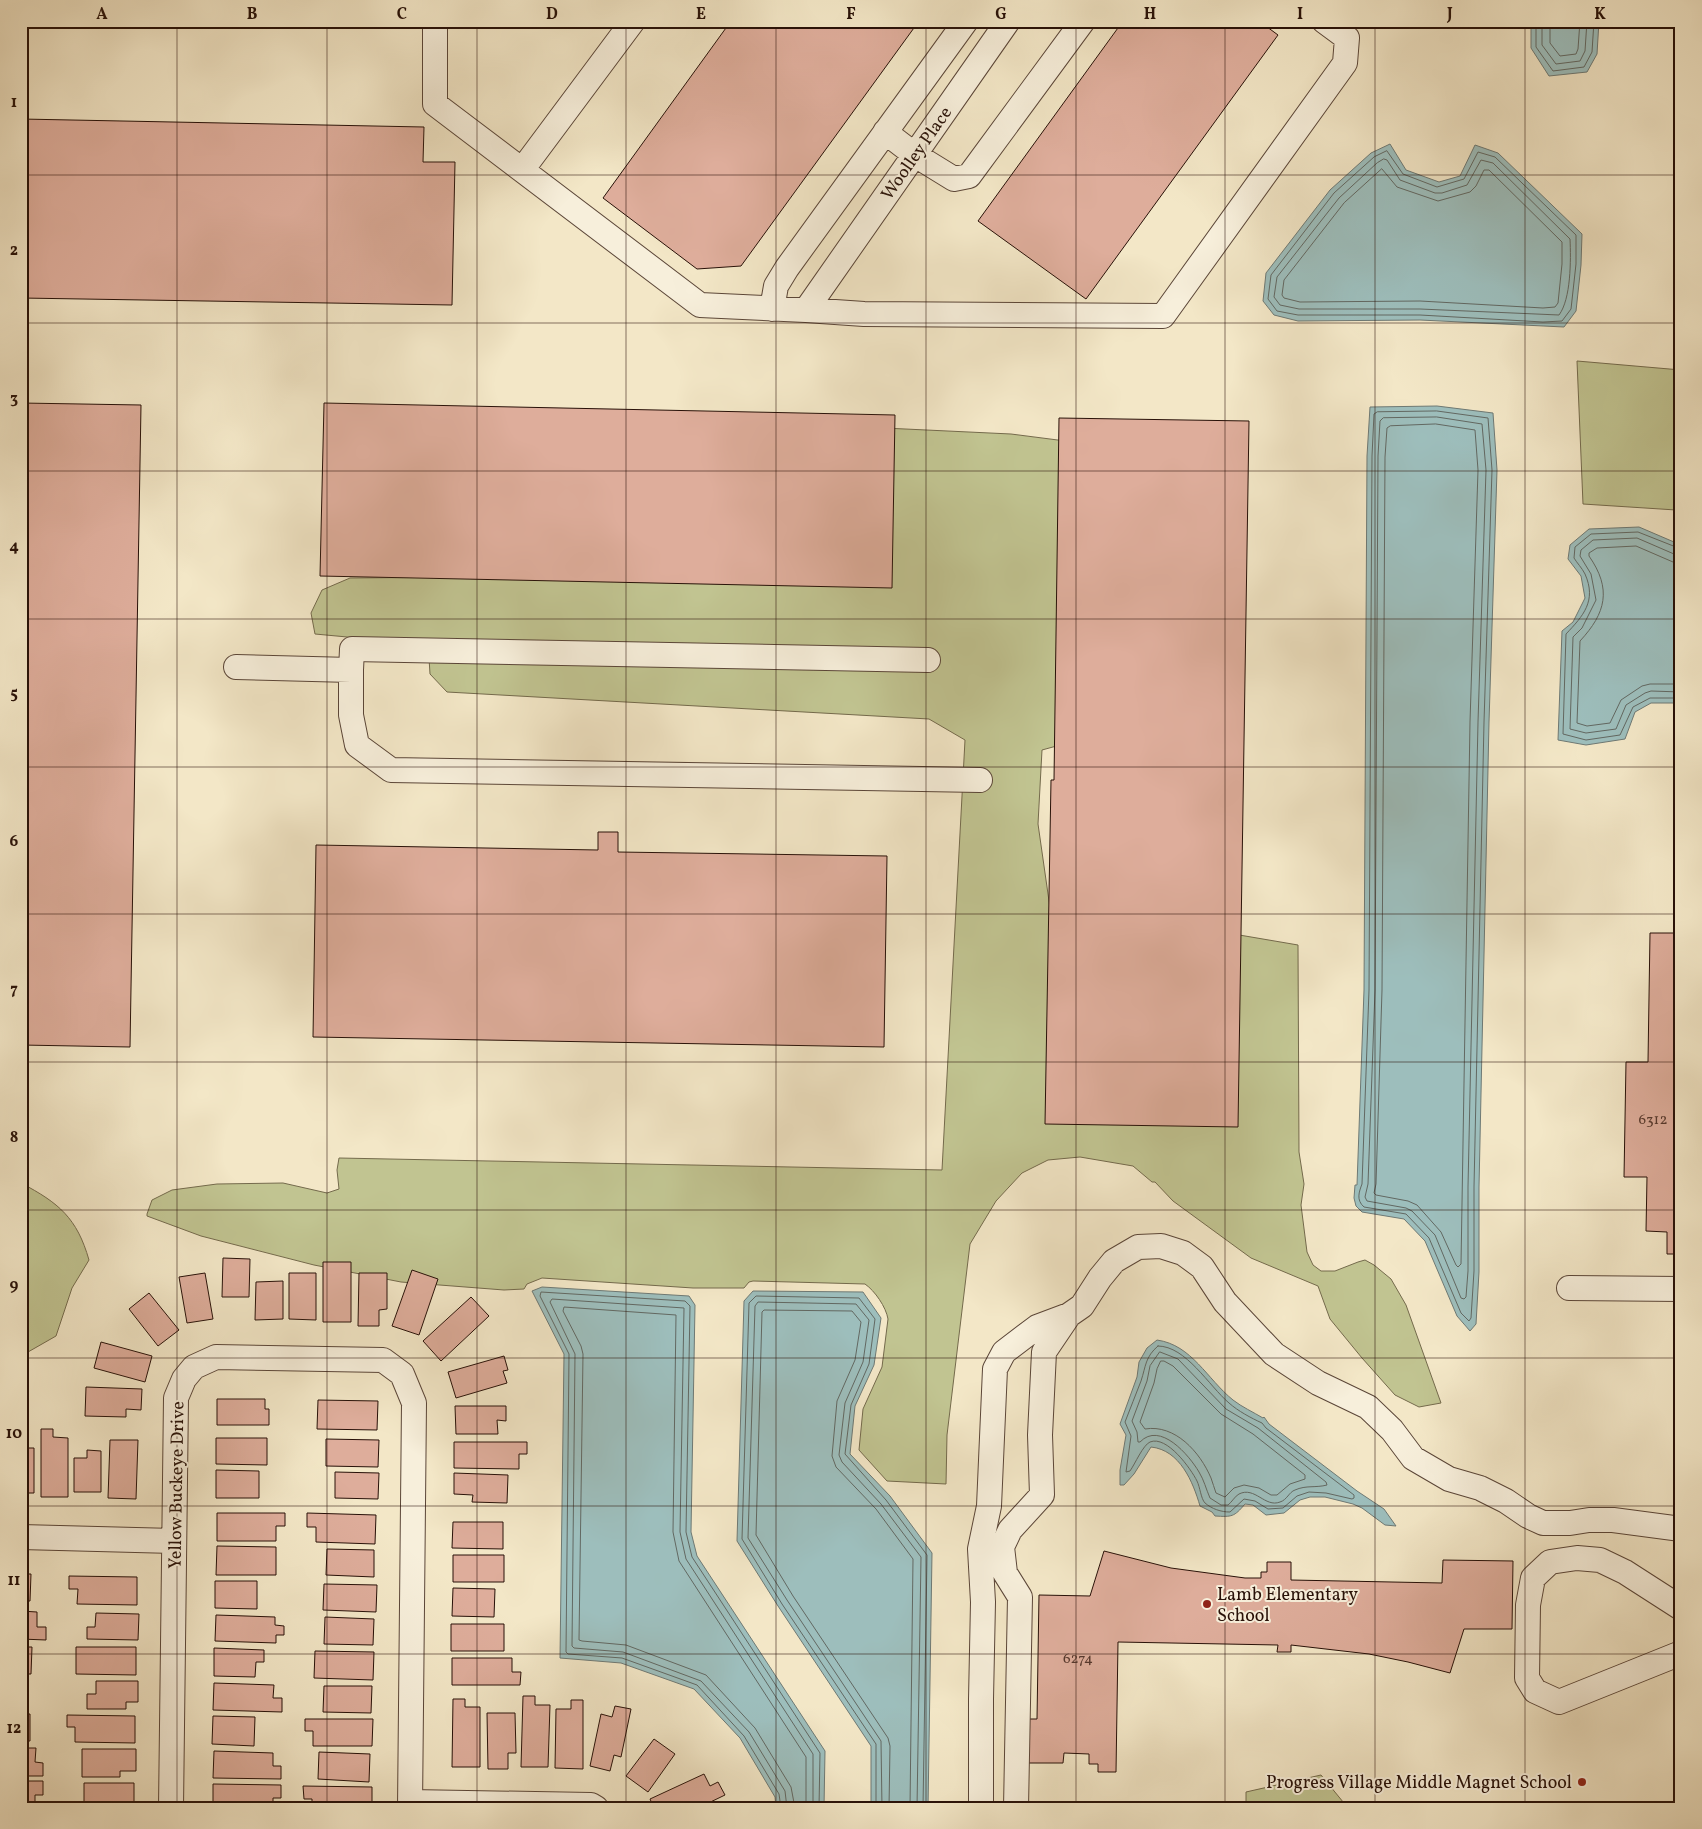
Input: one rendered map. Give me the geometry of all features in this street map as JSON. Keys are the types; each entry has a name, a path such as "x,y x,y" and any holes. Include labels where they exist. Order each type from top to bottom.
{"street":[{"path":"435,21 435,104 700,304 864,314 1163,316 1345,63 1347,38 1324,21"},
{"path":"522,170 633,21"},
{"path":"772,308 776,286 787,268 966,21"},
{"name":"Woolley Place","path":"806,310 1008,21"},
{"path":"885,132 915,155 954,179 969,176 1083,21"},
{"path":"928,660 352,650 351,715 357,745 392,770 980,780"},
{"path":"236,667 352,670"},
{"path":"981,1808 983,1602 980,1549 989,1506 995,1369 1004,1352 1037,1327 1069,1315 1082,1306 1100,1278 1114,1261 1138,1247 1161,1246 1183,1253 1202,1268 1225,1302 1274,1354 1318,1383 1368,1408 1392,1430 1413,1458 1448,1479 1489,1492 1528,1516 1544,1523 1613,1520 1681,1529"},
{"path":"1569,1288 1681,1289"},
{"path":"1016,1808 1020,1597 1005,1573 1002,1547 1010,1530 1042,1495 1040,1435 1044,1352 1069,1315"},
{"name":"Yellow Buckeye Drive","path":"171,1808 176,1398 184,1379 194,1367 216,1357 383,1360 402,1374 414,1403 410,1805"},
{"path":"21,1537 174,1541"},
{"path":"1681,1608 1625,1572 1600,1560 1577,1558 1550,1562 1533,1578 1528,1605 1526,1678 1534,1691 1559,1702 1681,1653"},
{"path":"410,1805 591,1805 596,1808"}],"green space":[{"path":"1577,361 1681,370 1681,514 1676,510 1583,504"},
{"path":"672,418 1011,434 1151,452 1071,742 1042,750 1038,824 1052,922 1163,922 1298,945 1299,1152 1304,1184 1301,1205 1307,1252 1313,1265 1321,1271 1335,1271 1365,1260 1391,1279 1406,1305 1441,1403 1419,1407 1395,1395 1330,1319 1318,1286 1251,1258 1173,1201 1155,1182 1152,1182 1133,1166 1080,1157 1048,1160 1022,1173 996,1201 970,1244 947,1435 946,1484 887,1481 859,1450 863,1409 882,1367 888,1319 885,1309 873,1291 865,1284 753,1281 749,1282 744,1288 693,1288 542,1278 527,1284 524,1289 504,1290 401,1282 314,1265 201,1236 147,1216 152,1200 172,1190 217,1184 283,1183 327,1193 339,1189 337,1170 339,1158 942,1170 965,740 929,719 447,692 430,674 429,658 401,642 315,634 311,613 322,590 350,578 469,577"},
{"path":"21,1183 46,1198 65,1213 79,1233 89,1260 72,1288 56,1336 21,1356"},
{"path":"1321,1775 1348,1808 1246,1808 1246,1792"}],"water":[{"path":"1531,21 1599,21 1597,54 1587,72 1549,76 1531,48"},
{"path":"1390,144 1406,170 1439,182 1460,176 1475,145 1498,153 1582,234 1576,311 1564,327 1420,320 1298,321 1274,315 1263,301 1266,273 1330,190 1371,153"},
{"path":"1437,406 1493,413 1497,470 1489,722 1479,1187 1479,1272 1476,1324 1470,1331 1457,1316 1425,1241 1404,1219 1362,1212 1356,1206 1354,1198 1355,1185 1357,1185 1364,990 1367,456 1370,407"},
{"path":"1639,527 1681,545 1681,703 1651,703 1635,712 1625,739 1586,745 1558,740 1562,631 1573,622 1585,598 1581,576 1568,559 1570,545 1589,529"},
{"path":"542,1287 689,1296 695,1305 691,1532 697,1556 825,1751 824,1808 776,1808 775,1797 740,1738 694,1689 621,1663 560,1658 564,1354 532,1291"},
{"path":"753,1291 863,1292 881,1318 874,1365 855,1406 850,1454 890,1496 932,1553 928,1808 871,1808 871,1746 737,1541 744,1301"},
{"path":"1157,1340 1169,1343 1190,1356 1233,1400 1264,1417 1269,1424 1357,1491 1384,1509 1396,1526 1385,1525 1362,1508 1353,1504 1325,1497 1310,1497 1300,1500 1284,1513 1266,1515 1253,1505 1245,1504 1238,1512 1232,1515 1215,1516 1212,1512 1200,1506 1189,1478 1177,1461 1161,1449 1151,1447 1134,1474 1124,1485 1120,1485 1120,1470 1126,1435 1120,1424 1137,1377 1139,1362 1147,1348"}],"building":[{"path":"731,21 919,21 741,266 697,269 603,198"},
{"path":"1123,21 1259,21 1278,35 1086,299 978,221"},
{"path":"21,119 424,127 423,162 455,162 452,305 21,298"},
{"path":"21,403 141,405 130,1047 21,1045"},
{"path":"324,403 895,415 892,588 320,576"},
{"path":"1059,418 1249,421 1238,1127 1045,1124 1051,780 1054,780"},
{"path":"598,832 618,832 618,852 887,856 884,1047 313,1037 316,845 598,850"},
{"path":"1650,933 1681,933 1681,1254 1667,1254 1667,1232 1646,1231 1647,1177 1624,1177 1626,1062 1648,1062"},
{"path":"223,1258 250,1259 249,1297 222,1297"},
{"path":"323,1262 351,1262 351,1322 323,1322"},
{"path":"412,1270 438,1279 419,1335 392,1326"},
{"path":"205,1273 213,1319 187,1323 179,1277"},
{"path":"289,1273 316,1273 316,1320 289,1319"},
{"path":"359,1273 387,1273 387,1309 379,1310 379,1326 358,1326"},
{"path":"283,1281 283,1319 255,1320 256,1282"},
{"path":"149,1293 179,1330 158,1346 129,1309"},
{"path":"471,1297 489,1316 441,1361 423,1341"},
{"path":"101,1342 152,1356 145,1382 94,1368"},
{"path":"504,1356 508,1370 503,1371 507,1383 456,1398 448,1372"},
{"path":"86,1387 142,1389 141,1410 126,1409 126,1417 85,1416"},
{"path":"217,1399 265,1399 265,1409 269,1409 269,1425 217,1425"},
{"path":"318,1400 378,1401 377,1430 317,1429"},
{"path":"455,1406 506,1406 506,1421 497,1420 498,1434 456,1434"},
{"path":"41,1429 53,1429 53,1437 68,1438 68,1497 41,1497"},
{"path":"216,1438 267,1438 267,1465 216,1464"},
{"path":"326,1439 379,1440 378,1467 326,1466"},
{"path":"110,1440 138,1440 136,1499 108,1498"},
{"path":"454,1442 527,1442 527,1454 519,1454 519,1469 454,1468"},
{"path":"21,1448 34,1448 34,1493 21,1493"},
{"path":"87,1450 101,1451 101,1492 74,1492 74,1458 87,1458"},
{"path":"216,1470 259,1471 259,1498 216,1498"},
{"path":"335,1472 379,1473 378,1499 335,1498"},
{"path":"454,1473 508,1475 507,1503 472,1502 473,1495 454,1494"},
{"path":"217,1513 285,1513 285,1526 276,1526 276,1541 217,1541"},
{"path":"307,1513 376,1515 375,1544 316,1542 316,1527 307,1527"},
{"path":"453,1522 503,1522 503,1549 452,1548"},
{"path":"217,1546 276,1547 276,1575 216,1575"},
{"path":"327,1549 374,1550 374,1577 326,1575"},
{"path":"1104,1551 1171,1568 1245,1578 1261,1578 1261,1572 1267,1572 1267,1562 1291,1562 1291,1580 1442,1583 1443,1560 1513,1561 1512,1629 1464,1629 1450,1673 1369,1654 1291,1645 1291,1652 1277,1652 1278,1645 1118,1642 1116,1772 1098,1772 1098,1764 1089,1764 1089,1754 1064,1753 1063,1763 1028,1763 1029,1719 1037,1719 1039,1595 1090,1596"},
{"path":"453,1555 504,1555 504,1582 453,1582"},
{"path":"21,1574 31,1574 30,1601 21,1601"},
{"path":"69,1576 137,1577 137,1605 77,1604 78,1589 69,1589"},
{"path":"215,1581 257,1581 257,1609 215,1608"},
{"path":"324,1584 377,1585 376,1612 323,1610"},
{"path":"453,1588 495,1589 494,1617 452,1616"},
{"path":"21,1611 37,1612 37,1627 46,1627 46,1640 21,1639"},
{"path":"96,1613 139,1614 138,1640 87,1639 87,1627 95,1627"},
{"path":"216,1615 275,1617 275,1625 284,1626 284,1635 276,1635 276,1643 215,1641"},
{"path":"325,1617 374,1619 373,1645 324,1644"},
{"path":"451,1624 504,1624 504,1651 451,1651"},
{"path":"21,1647 32,1647 31,1674 21,1674"},
{"path":"76,1647 136,1647 136,1675 76,1674"},
{"path":"214,1648 264,1650 264,1662 256,1662 255,1677 214,1676"},
{"path":"315,1651 374,1652 373,1680 314,1678"},
{"path":"452,1658 512,1658 512,1672 521,1672 520,1685 452,1685"},
{"path":"96,1681 138,1681 138,1702 126,1702 126,1709 87,1709 87,1694 96,1694"},
{"path":"214,1683 274,1685 273,1698 282,1698 282,1712 213,1710"},
{"path":"324,1686 372,1686 371,1713 323,1712"},
{"path":"523,1696 535,1696 535,1705 550,1705 548,1767 521,1767"},
{"path":"453,1699 465,1699 465,1707 480,1707 480,1767 452,1767"},
{"path":"571,1700 583,1700 583,1769 555,1768 556,1709 571,1709"},
{"path":"615,1706 631,1709 621,1757 614,1755 610,1771 590,1766 601,1714 612,1717"},
{"path":"487,1713 515,1713 516,1753 508,1753 508,1769 488,1769"},
{"path":"21,1714 30,1714 30,1741 21,1741"},
{"path":"67,1715 135,1716 135,1743 75,1742 75,1727 67,1727"},
{"path":"213,1716 255,1717 254,1746 212,1744"},
{"path":"305,1719 373,1719 372,1746 313,1746 313,1731 305,1731"},
{"path":"654,1739 675,1754 648,1792 626,1776"},
{"path":"21,1748 36,1748 35,1762 43,1763 43,1776 21,1776"},
{"path":"82,1749 136,1749 136,1771 120,1771 120,1777 82,1777"},
{"path":"214,1751 273,1753 273,1766 281,1766 281,1779 213,1778"},
{"path":"319,1752 370,1754 369,1782 318,1779"},
{"path":"704,1774 710,1786 718,1782 725,1795 698,1808 654,1808 650,1799"},
{"path":"21,1781 43,1781 43,1795 35,1795 35,1808 21,1808"},
{"path":"84,1783 134,1783 134,1808 84,1808"},
{"path":"213,1784 281,1785 281,1798 273,1798 273,1808 213,1808"},
{"path":"303,1786 372,1787 372,1808 312,1808 312,1799 304,1799"}],"place":[{"name":"Lamb Elementary School","path":"1207,1604"},
{"name":"Progress Village Middle Magnet School","path":"1582,1782"}]}
